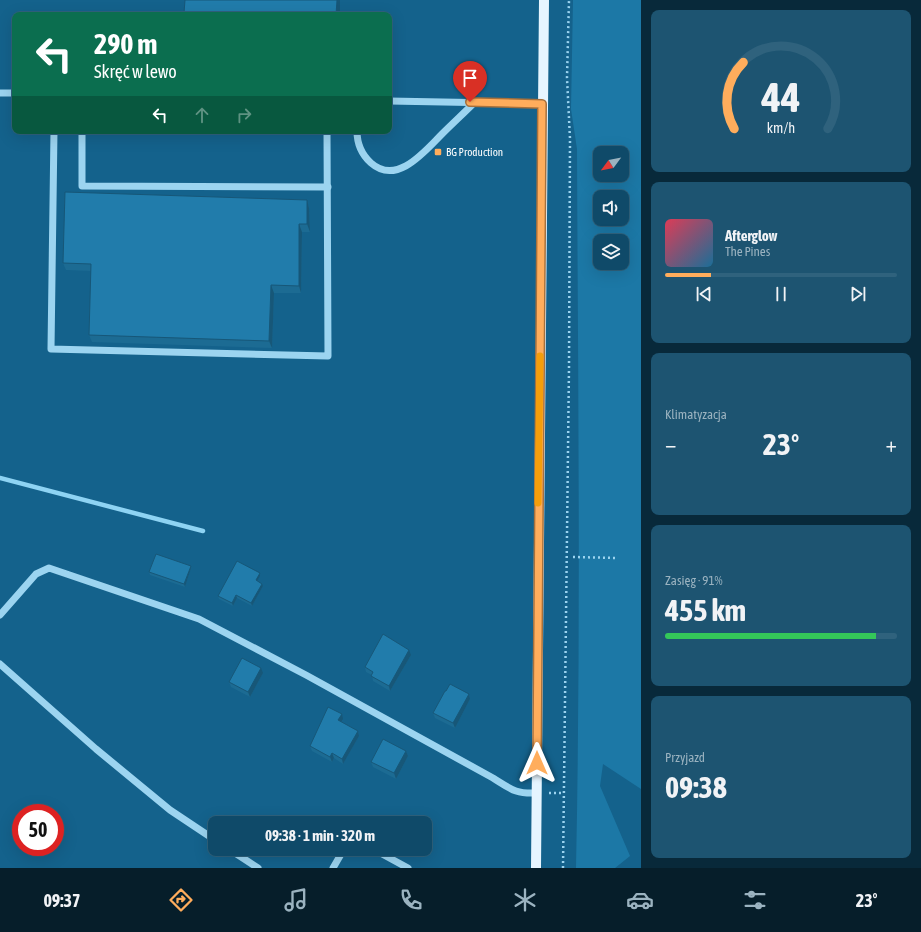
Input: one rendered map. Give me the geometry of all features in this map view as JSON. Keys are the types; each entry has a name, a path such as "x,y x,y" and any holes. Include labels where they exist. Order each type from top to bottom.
{"main road":[{"path":"536,868 544,0"}],"lane":[{"path":"0,93 12,93"},
{"path":"392,100 542,104"},
{"path":"357,134 359,149 365,158 374,166 386,171 398,169 414,161 475,102"},
{"path":"54,134 51,349 328,356 327,134"},
{"path":"82,134 82,186 328,188"},
{"path":"0,615 36,574 49,568 199,619 306,675 493,778 510,789 521,793 536,793"},
{"path":"0,664 96,749 170,810 208,835"},
{"path":"240,856 258,868"},
{"path":"333,868 340,856"},
{"path":"386,856 408,868"}],"path":[{"path":"564,868 569,367 570,139 567,78 569,0"},
{"path":"574,557 618,558"}],"shaded area":[{"path":"573,0 641,0 641,789 603,764 600,786 630,856 615,868 576,868 579,598 577,149 571,109"}],"building":[{"path":"185,0 337,0 336,12 184,12"},
{"path":"65,192 307,200 307,224 299,224 299,286 271,285 269,341 89,335 91,264 63,263"},
{"path":"156,554 191,566 184,584 149,572"},
{"path":"237,561 260,573 256,580 262,584 251,603 236,595 232,603 218,596"},
{"path":"383,634 409,650 389,686 371,676 373,672 365,667"},
{"path":"242,658 261,668 248,692 229,682"},
{"path":"450,684 469,694 453,723 433,713"},
{"path":"328,707 342,714 338,720 358,731 342,759 332,753 330,757 310,746"},
{"path":"383,739 406,751 394,773 371,762"}],"waterway":[{"path":"0,478 203,531"}],"slow traffic":[{"path":"538,503 540,356"}],"place":[{"name":"BG Production","path":"438,152"}],"route":[{"path":"470,102 542,104 537,763"}]}
